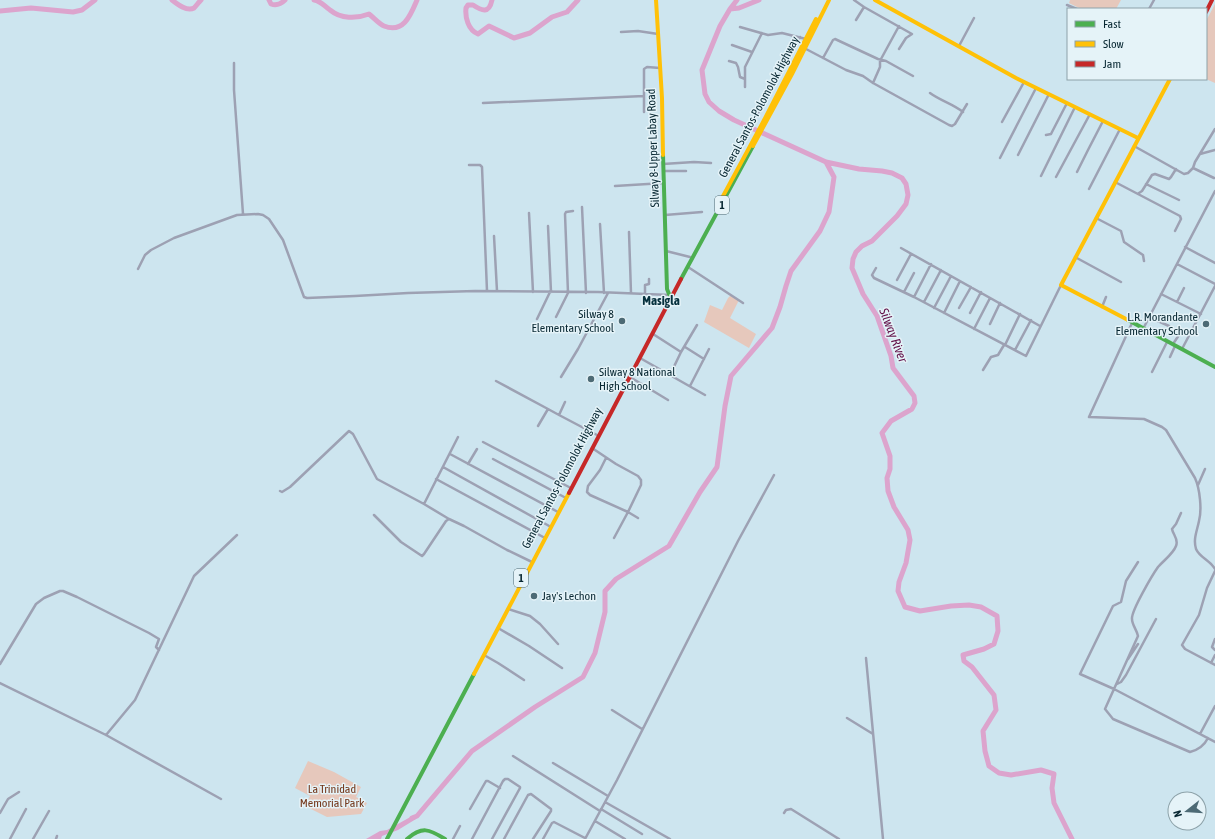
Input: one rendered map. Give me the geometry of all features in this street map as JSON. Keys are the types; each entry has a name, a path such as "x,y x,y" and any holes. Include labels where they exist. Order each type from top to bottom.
{"main road":[{"name":"Silway 8-Upper Labay Road","path":"656,0 660,68 667,289 671,296"},
{"name":"General Santos-Polomolok Highway","path":"764,125 825,0"},
{"name":"1","path":"386,839 531,561 640,358 671,296 806,49 829,0"},
{"path":"875,0 1024,82 1138,138"},
{"path":"1207,10 1212,0"},
{"path":"1169,80 1061,285 1215,367"},
{"name":"General Santos-Polomolok Highway","path":"565,498 569,487 671,296 690,257 755,141"},
{"name":"General Santos-Polomolok Highway","path":"395,821 531,561"},
{"path":"407,839 412,834 425,830 432,830 445,839"}],"street":[{"path":"854,0 913,34 906,38 899,49"},
{"path":"856,20 863,6 862,0"},
{"path":"1067,5 1074,8"},
{"path":"958,47 974,18"},
{"path":"873,83 880,67 880,59 899,26"},
{"path":"740,27 768,35 782,33 806,39"},
{"path":"621,32 638,31 658,34"},
{"path":"745,87 745,66 762,33"},
{"path":"757,114 787,64 800,37"},
{"path":"823,58 835,39 893,64 913,76"},
{"path":"732,45 752,52"},
{"path":"806,49 846,70 863,76 949,125 952,126 955,124 967,104"},
{"path":"729,61 737,64 740,77 745,79"},
{"path":"234,63 234,90 243,214"},
{"path":"644,112 644,69 647,67 660,68"},
{"path":"1002,122 1024,82"},
{"path":"1000,158 1036,88"},
{"path":"930,93 940,100 958,107 963,112"},
{"path":"1018,155 1049,94"},
{"path":"482,103 644,96"},
{"path":"1046,135 1051,134 1067,103"},
{"path":"1041,176 1075,107"},
{"path":"1056,177 1090,114"},
{"path":"1078,172 1103,120"},
{"path":"1089,189 1120,129"},
{"path":"1134,146 1176,168 1184,174 1188,173 1193,168 1194,162 1215,129"},
{"path":"1199,154 1215,150"},
{"path":"663,164 694,162 711,163"},
{"path":"468,165 482,166 486,291"},
{"path":"1139,194 1154,174 1170,178 1176,168"},
{"path":"1193,168 1215,177"},
{"path":"663,171 686,171"},
{"path":"1115,182 1180,216 1181,220 1175,231"},
{"path":"615,186 664,183"},
{"path":"1146,184 1179,200"},
{"path":"1143,329 1215,191"},
{"path":"1211,200 1215,202"},
{"path":"582,207 586,292"},
{"path":"556,317 568,293 565,214 566,212 573,211"},
{"path":"665,215 702,212"},
{"path":"529,213 533,292"},
{"path":"138,268 145,255 156,247 174,238 237,214 264,215 269,219 283,240 304,297 306,298 347,297 408,292 486,291 586,292 671,296"},
{"path":"1096,218 1121,231 1124,242 1143,255 1144,261"},
{"path":"561,377 578,349 606,293 600,224"},
{"path":"536,319 550,292 548,226"},
{"path":"629,232 631,294"},
{"path":"494,236 497,291"},
{"path":"1185,247 1215,263"},
{"path":"901,248 1040,326"},
{"path":"666,251 690,257"},
{"path":"897,280 911,254"},
{"path":"1075,257 1121,282"},
{"path":"914,297 931,264"},
{"path":"1177,264 1215,285 1182,349"},
{"path":"688,267 743,302"},
{"path":"876,268 872,274 872,277 924,302 1026,356 1061,285"},
{"path":"924,302 941,270"},
{"path":"904,292 914,273"},
{"path":"934,308 951,276"},
{"path":"645,294 645,285 649,284 649,279"},
{"path":"944,313 960,281"},
{"path":"959,308 971,287"},
{"path":"1177,302 1184,288"},
{"path":"970,313 981,292"},
{"path":"1161,294 1201,314"},
{"path":"1102,307 1106,297"},
{"path":"974,329 990,298"},
{"path":"990,324 1000,303"},
{"path":"983,370 991,357 998,355 1020,314"},
{"path":"1149,317 1169,326"},
{"path":"1015,350 1031,320"},
{"path":"1132,323 1090,417 1144,419 1162,427 1166,430 1195,478 1198,484 1200,520 1195,537 1195,544 1199,554 1213,565 1215,570 1209,583 1199,615 1182,646 1215,665"},
{"path":"670,375 681,352 697,325"},
{"path":"652,334 681,352"},
{"path":"1170,356 1179,335"},
{"path":"1152,372 1167,341"},
{"path":"685,347 704,359"},
{"path":"690,386 709,349"},
{"path":"640,358 705,395"},
{"path":"630,377 668,400"},
{"path":"496,381 597,435"},
{"path":"559,415 566,402"},
{"path":"538,426 548,409"},
{"path":"280,491 282,492 290,486 349,432 353,434 376,477 449,519 531,561"},
{"path":"424,504 458,438"},
{"path":"484,442 569,487"},
{"path":"592,447 606,458 638,476 641,480 641,486 614,538"},
{"path":"468,464 477,449"},
{"path":"450,454 558,512"},
{"path":"606,458 600,470 588,486 587,492 590,495 638,518"},
{"path":"493,459 565,498"},
{"path":"442,468 550,526"},
{"path":"1198,484 1205,469"},
{"path":"549,839 544,838 552,823 555,822 585,839 738,541 774,475"},
{"path":"436,479 544,538"},
{"path":"1181,513 1172,529 1177,540 1176,546 1173,552 1154,572 1134,610 1132,619 1138,636 1105,709 1113,719 1190,752 1204,745 1208,738"},
{"path":"374,515 401,542 422,556 449,519"},
{"path":"106,735 135,700 194,576 238,535"},
{"path":"1138,562 1126,581 1121,602 1113,606 1080,674 1114,689 1215,742"},
{"path":"0,664 36,604 44,598 60,591 77,597 149,632 159,639 156,647 159,650"},
{"path":"507,609 530,616 540,624 558,644"},
{"path":"1116,684 1122,682 1156,620"},
{"path":"497,628 518,639 562,668"},
{"path":"1215,639 1212,647 1215,650"},
{"path":"1127,661 1138,644"},
{"path":"483,655 524,680"},
{"path":"1211,663 1215,655"},
{"path":"866,658 883,839"},
{"path":"1123,670 1130,665"},
{"path":"0,683 106,735 221,799"},
{"path":"1200,734 1215,706"},
{"path":"612,710 642,729"},
{"path":"848,718 873,734"},
{"path":"513,756 642,834"},
{"path":"554,763 608,796"},
{"path":"472,839 503,781 507,779 520,787 492,839"},
{"path":"470,809 486,781 500,788"},
{"path":"0,813 8,800 19,792"},
{"path":"504,839 528,795 531,794 550,807 551,810 533,839"},
{"path":"605,802 670,839"},
{"path":"10,839 26,808"},
{"path":"784,812 790,809 840,839"},
{"path":"33,839 49,811"},
{"path":"595,821 625,839"},
{"path":"453,839 460,826"}],"green space":[{"path":"1070,0 1121,0 1117,8 1079,8 1069,3"},
{"path":"1215,4 1215,83 1207,79 1207,19"},
{"path":"731,295 739,300 730,318 756,334 749,348 704,322 710,305 722,310"},
{"name":"La Trinidad Memorial Park","path":"308,761 334,772 361,787 356,797 367,803 361,814 327,817 305,806 310,796 295,788"}],"shaded area":[{"path":"414,815 417,816 416,819 398,830 382,836 381,839 366,839 380,831 387,830"}],"waterway":[{"path":"0,11 31,8 73,12 82,10 95,0"},
{"path":"172,0 188,9 194,8 201,0"},
{"path":"269,0 271,4 275,5 280,4 285,0"},
{"path":"314,0 321,3 334,13 344,17 359,17 369,14 382,25 391,28 402,25 406,21 417,0"},
{"path":"492,0 489,8 485,10 479,9 473,5 468,5 466,8 466,15 472,30 478,34 489,26 514,38 530,33 552,17 567,12 578,0"},
{"path":"730,9 737,0"},
{"name":"Silway River","path":"759,0 739,8 730,9 720,26 702,70 705,94 709,102 719,111 734,120 826,162 859,169 892,173 902,178 906,184 908,195 906,204 897,216 872,241 862,246 856,252 853,259 852,268 863,294 877,316 891,356 893,368 914,396 915,403 912,409 891,421 882,433 890,456 890,469 887,478 888,491 894,507 908,530 910,540 906,563 899,582 898,591 905,607 920,611 969,605 981,607 997,616 998,631 994,644 984,649 963,655 964,661 972,667 994,695 996,710 983,731 985,751 989,766 999,773 1011,775 1041,770 1054,774 1052,788 1054,803 1072,839"},
{"path":"412,818 417,816 472,751 535,707 583,677 595,653 605,612 605,591 616,579 669,546 700,492 717,467 725,406 731,376 772,328 791,271 820,231 829,212 834,177 826,162"}],"traffic: fast":[{"path":"681,279 753,146"},
{"path":"663,155 667,289 672,297"},
{"path":"1128,320 1215,367"},
{"path":"387,839 474,674"},
{"path":"407,839 417,832 426,830 445,839"}],"traffic: slow":[{"path":"656,0 662,98 663,155"},
{"path":"753,146 792,74 829,0"},
{"path":"875,0 1016,78 1138,138"},
{"path":"722,198 816,19"},
{"path":"1128,320 1061,285 1169,80"},
{"path":"474,674 569,493"}],"traffic: jam":[{"path":"1207,10 1212,0"},
{"path":"569,493 681,279"}],"place":[{"name":"Silway 8 Elementary School","path":"622,321"},
{"name":"L.R. Morandante Elementary School","path":"1206,324"},
{"name":"Silway 8 National High School","path":"591,379"},
{"name":"Jay's Lechon","path":"534,596"}],"district":[{"name":"Masigla","path":"661,300"}]}
